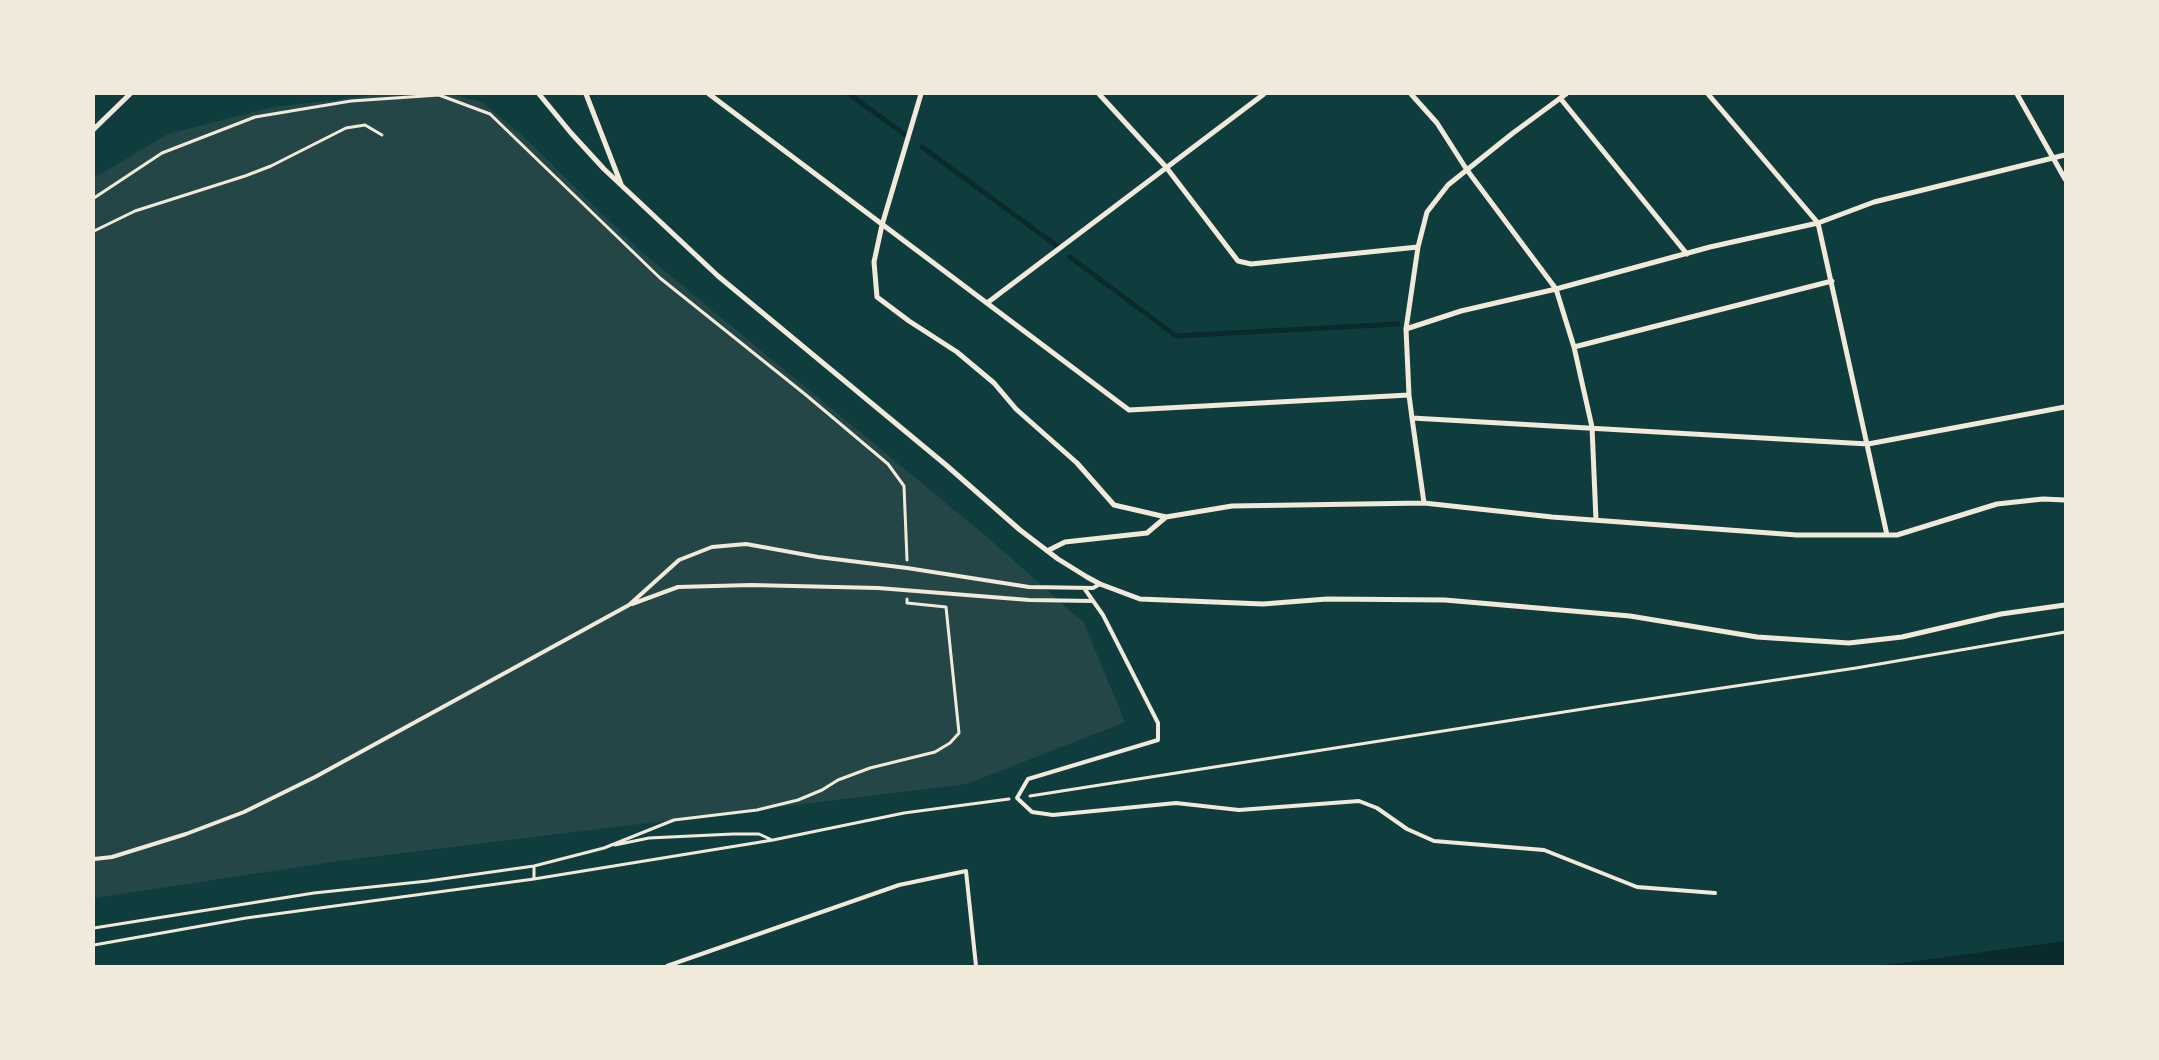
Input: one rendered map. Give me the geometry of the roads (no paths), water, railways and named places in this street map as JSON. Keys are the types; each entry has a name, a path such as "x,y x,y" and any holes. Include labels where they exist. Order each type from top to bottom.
{"street":[{"path":"94,130 130,94"},
{"path":"539,94 571,134 621,185 718,276 946,465 1020,530 1058,559 1100,584 1140,599 1263,604 1327,599 1446,600 1630,616 1757,638 1849,643 1902,636 2001,614 2065,605"},
{"path":"586,94 621,185"},
{"path":"709,94 1129,410 1409,395"},
{"path":"921,94 882,225 874,262 876,297 957,352 994,384 1016,409 1078,463 1114,505 1166,518 1232,506 1424,503 1552,517 1797,535 1897,535 1997,504 2043,499 2065,500"},
{"path":"1099,94 1166,167 1238,261 1251,264 1418,247"},
{"path":"987,303 1264,94"},
{"path":"1412,94 1437,123 1467,170 1556,289 1574,348 1592,427 1596,520"},
{"path":"1424,503 1409,395 1406,329 1418,247 1426,212 1448,186 1566,94"},
{"path":"1708,94 1818,223 1887,535"},
{"path":"2016,94 2055,158 2065,179"},
{"path":"1560,98 1687,254"},
{"path":"1406,329 1460,311 1556,289 1687,254 1818,223 1874,202 2065,155"},
{"path":"1574,348 1832,282"},
{"path":"1412,418 1868,444 2065,407"},
{"path":"1047,551 1065,542 1147,533 1166,518"}],"lane":[{"path":"629,605 679,560 712,547 746,544 818,557 907,568 1029,587 1093,588 1100,584"},
{"path":"94,860 112,857 186,834 244,812 315,777 629,605 678,586 878,588 1029,600 1093,601"},
{"path":"1084,588 1103,616 1158,723 1158,740 1028,779 1017,798 1032,812 1053,815 1176,803 1239,810 1359,801 1377,808 1407,829 1434,841 1544,850 1637,887 1715,893"},
{"path":"667,966 899,885 966,870 976,966"}],"waterway":[{"path":"849,94 907,136"},
{"path":"922,147 1057,246"},
{"path":"1070,257 1176,336 1398,324"}]}
